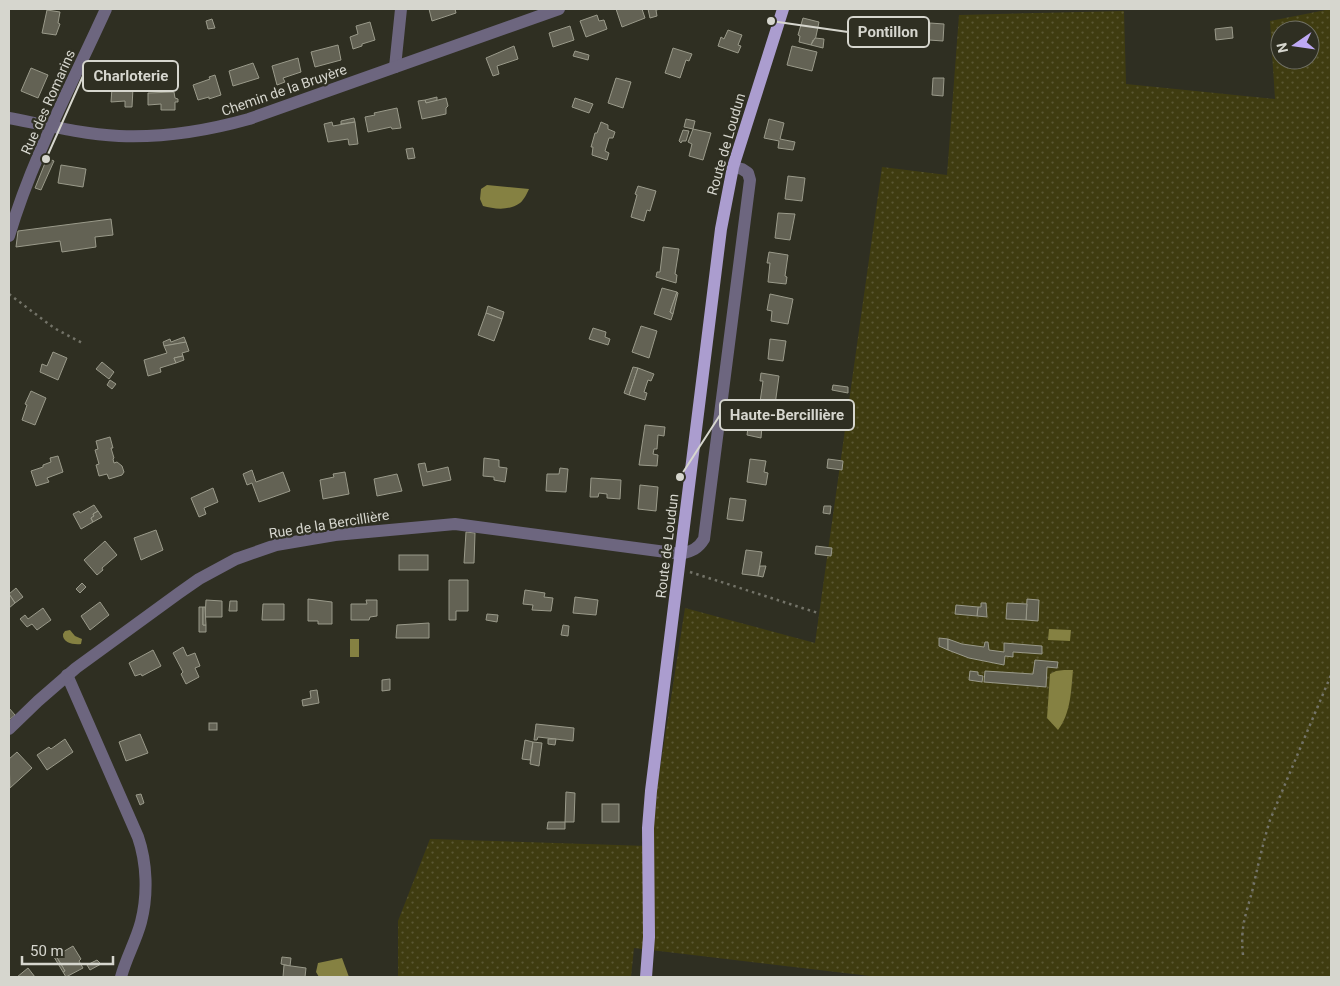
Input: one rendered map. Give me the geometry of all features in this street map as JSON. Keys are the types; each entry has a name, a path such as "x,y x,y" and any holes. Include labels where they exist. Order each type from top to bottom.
{"main road":[{"name":"Route de Loudun","path":"646,977 649,937 648,828 721,229 732,167 783,9"}],"street":[{"name":"Rue des Romarins","path":"9,236 14,219 52,126 106,9"},
{"path":"395,67 401,9"},
{"name":"Chemin de la Bruyère","path":"9,118 94,133 134,136 183,133 219,128 559,9"},
{"path":"681,554 694,550 704,539 750,180 748,173 742,169 732,167"},
{"name":"Rue de la Bercillière","path":"9,729 67,675 99,650 199,579 236,559 256,551 295,541 335,535 455,524 681,554"},
{"path":"67,675 134,829 143,855 145,874 144,907 141,922 121,977"}],"path":[{"path":"9,294 58,331 84,344"},
{"path":"679,568 818,614"},
{"path":"1243,956 1242,923 1253,888 1266,834 1331,675"}],"shaded area":[{"path":"1331,9 1331,977 871,977 634,948 631,977 398,977 398,921 430,839 648,846 685,608 815,643 882,167 947,175 959,15 1124,11 1126,84 1275,99 1273,70 1320,70 1320,20 1275,20"},
{"path":"487,185 529,189 516,206 497,208 483,206 480,199 481,189"},
{"path":"1049,629 1071,630 1070,641 1048,640"},
{"path":"70,630 75,636 82,639 81,644 72,644 64,640 63,634 65,631"},
{"path":"350,639 359,639 359,657 350,657"},
{"path":"1064,670 1073,670 1072,686 1066,716 1058,730 1047,718 1050,674"},
{"path":"342,958 349,977 319,977 316,972 318,963"}],"building":[{"path":"429,9 455,9 456,13 432,21"},
{"path":"616,9 642,9 645,18 622,27"},
{"path":"648,9 661,9 656,10 657,16 650,18"},
{"path":"47,10 60,12 58,23 60,24 56,35 42,33"},
{"path":"597,15 599,21 604,20 607,29 586,37 580,21"},
{"path":"803,18 819,22 815,41 813,40 811,45 799,42 800,36 798,35"},
{"path":"212,19 215,28 208,29 206,21"},
{"path":"370,22 375,40 353,49 350,37 358,34 356,26"},
{"path":"915,22 930,23 929,40 913,39"},
{"path":"930,23 944,24 943,41 929,40"},
{"path":"570,26 574,40 553,47 549,33"},
{"path":"1232,27 1233,38 1216,40 1215,29"},
{"path":"728,30 742,35 738,45 741,46 738,53 718,46 721,37 724,39"},
{"path":"815,38 824,39 823,48 811,45"},
{"path":"338,45 341,60 315,67 311,52"},
{"path":"514,46 518,59 497,66 499,74 493,76 486,58"},
{"path":"792,46 817,52 812,71 787,65"},
{"path":"673,48 692,54 689,61 686,60 680,78 665,73"},
{"path":"575,51 589,55 588,60 573,56"},
{"path":"298,58 301,72 283,78 285,82 277,85 272,66"},
{"path":"253,63 259,78 233,86 229,71"},
{"path":"31,68 48,75 38,98 21,91"},
{"path":"215,75 221,95 198,100 193,85 210,79 209,77"},
{"path":"616,78 631,82 623,108 608,103"},
{"path":"933,78 944,78 943,96 932,95"},
{"path":"112,88 133,88 132,107 125,107 125,101 111,102"},
{"path":"174,92 175,98 178,99 178,102 175,102 175,110 161,110 161,104 148,105 148,93"},
{"path":"437,97 437,101 426,103 425,100"},
{"path":"446,98 448,106 446,114 422,119 418,101 425,100 426,103"},
{"path":"575,98 593,104 589,113 572,107"},
{"path":"397,108 401,128 392,129 391,127 368,132 365,117"},
{"path":"354,118 355,122 341,124 341,121"},
{"path":"686,119 695,121 693,129 684,127"},
{"path":"769,119 784,123 780,139 795,142 793,150 778,148 779,141 764,138"},
{"path":"332,122 333,126 355,122 358,144 349,145 348,139 328,142 324,124"},
{"path":"601,122 608,125 608,129 615,132 613,138 609,138 605,151 609,153 607,160 592,155 593,147 591,147"},
{"path":"693,129 711,133 703,160 689,156 692,144 688,142"},
{"path":"683,130 689,131 686,141 681,143 679,141"},
{"path":"413,148 415,158 408,159 406,149"},
{"path":"47,158 54,161 41,190 35,188"},
{"path":"61,165 86,169 83,187 58,183"},
{"path":"788,176 805,178 802,201 785,199"},
{"path":"638,186 656,191 650,211 647,210 644,221 631,217"},
{"path":"778,213 795,214 790,240 775,238"},
{"path":"111,219 113,235 95,237 96,247 62,252 60,241 16,247 18,231"},
{"path":"663,247 679,249 675,274 677,275 676,283 656,277 657,272 660,272"},
{"path":"769,252 788,255 785,276 787,277 786,284 768,282 770,263 767,263"},
{"path":"662,288 677,292 670,312 673,314 671,320 654,314"},
{"path":"678,293 673,314 670,312"},
{"path":"770,294 793,299 788,324 771,321 772,311 767,310"},
{"path":"488,306 504,312 502,319 486,313"},
{"path":"486,313 502,319 494,341 478,335"},
{"path":"641,326 657,331 649,358 632,352"},
{"path":"593,328 606,332 605,337 610,339 608,345 589,339"},
{"path":"184,337 186,342 164,346 163,342 170,339 171,342"},
{"path":"770,339 786,341 783,361 768,359"},
{"path":"186,342 189,351 182,353 183,356 174,358 176,363 160,368 161,372 148,376 144,360 167,353 164,346"},
{"path":"53,352 67,358 58,380 40,372 42,364 47,366"},
{"path":"183,356 184,360 176,363 174,358"},
{"path":"102,362 114,372 109,379 96,369"},
{"path":"633,367 638,368 629,395 624,393"},
{"path":"638,368 654,374 651,381 648,380 644,392 647,393 645,400 629,395"},
{"path":"761,373 779,376 775,405 760,402 763,381 760,381"},
{"path":"110,380 116,384 112,389 107,385"},
{"path":"833,385 848,387 848,393 832,390"},
{"path":"31,391 46,398 35,425 22,420 27,405 25,404"},
{"path":"750,413 768,416 766,427 762,426 761,438 747,435"},
{"path":"645,425 665,427 664,436 658,435 657,449 654,449 653,454 658,455 657,466 639,465"},
{"path":"110,437 114,463 117,462 122,466 124,472 122,475 109,479 107,474 99,476 96,465 99,464 95,450 98,449 96,441"},
{"path":"58,456 63,472 47,478 49,482 36,486 31,471 43,467 43,465 51,462 50,458"},
{"path":"484,458 499,460 499,467 507,468 505,482 494,480 494,477 483,476"},
{"path":"750,459 766,461 764,472 768,473 766,485 747,482"},
{"path":"828,459 843,461 842,470 827,468"},
{"path":"425,463 427,472 448,467 451,480 423,486 418,464"},
{"path":"560,468 568,469 566,492 546,491 547,474 559,474"},
{"path":"252,470 256,482 283,472 290,491 259,502 252,483 247,485 243,474"},
{"path":"345,472 349,494 323,499 320,480 334,477 333,474"},
{"path":"397,474 402,491 377,496 374,479"},
{"path":"591,478 621,480 620,499 607,498 607,494 599,493 598,497 590,497"},
{"path":"640,485 658,487 656,511 638,509"},
{"path":"213,488 218,502 204,508 206,514 199,517 191,498"},
{"path":"730,498 746,500 743,521 727,519"},
{"path":"94,505 98,511 91,518 93,522 81,529 73,514 79,511 80,513"},
{"path":"824,506 831,506 830,514 823,513"},
{"path":"98,511 102,517 93,522 91,518"},
{"path":"156,530 163,550 141,560 134,538"},
{"path":"466,532 475,533 474,563 464,563"},
{"path":"105,541 117,555 97,575 84,560"},
{"path":"816,546 832,548 831,556 815,554"},
{"path":"746,550 762,552 758,576 742,574"},
{"path":"399,555 428,555 428,570 399,570"},
{"path":"760,566 766,566 763,577 758,576"},
{"path":"449,580 468,580 468,611 456,611 456,620 449,620"},
{"path":"82,583 86,587 80,593 76,589"},
{"path":"16,588 23,597 15,603 9,594"},
{"path":"525,590 545,593 544,597 553,598 551,611 532,610 533,605 523,604"},
{"path":"9,594 15,603 9,608"},
{"path":"575,597 598,600 596,615 573,613"},
{"path":"308,599 332,602 332,624 318,624 318,621 308,621"},
{"path":"1027,599 1039,600 1038,621 1026,620"},
{"path":"206,600 222,601 222,617 205,617"},
{"path":"366,600 377,600 377,616 370,617 369,620 351,620 351,604 367,604"},
{"path":"230,601 237,601 237,611 229,611"},
{"path":"100,602 109,615 90,630 81,616"},
{"path":"981,603 986,603 987,617 977,616 978,607 981,607"},
{"path":"1007,603 1027,604 1026,620 1006,619"},
{"path":"263,604 284,604 284,620 262,620"},
{"path":"956,605 978,607 977,616 955,614"},
{"path":"199,607 203,607 203,625 206,625 206,632 199,632"},
{"path":"203,607 205,607 206,625 203,625"},
{"path":"43,608 51,620 37,630 32,624 27,627 20,619 25,615 28,619"},
{"path":"487,614 498,615 497,622 486,620"},
{"path":"429,623 429,638 396,638 397,625"},
{"path":"563,625 569,626 568,636 561,635"},
{"path":"939,638 948,639 948,650 939,646"},
{"path":"948,639 962,644 984,647 985,642 988,642 989,650 1004,652 1004,643 1042,646 1042,654 1013,652 1013,657 1005,656 1004,665 969,658 948,650"},
{"path":"183,647 187,656 195,653 200,666 195,668 199,677 186,684 181,674 183,672 173,653"},
{"path":"153,650 161,666 142,676 141,674 135,676 129,663"},
{"path":"1035,660 1058,662 1057,668 1047,667 1046,687 984,682 985,671 1033,674"},
{"path":"970,671 978,672 978,675 983,676 982,682 969,680"},
{"path":"390,679 390,690 382,691 382,680"},
{"path":"317,690 319,703 303,706 302,700 311,698 310,691"},
{"path":"9,708 15,715 9,720"},
{"path":"209,723 217,723 217,730 209,730"},
{"path":"536,724 574,728 573,741 538,737 537,740 534,740"},
{"path":"140,734 148,753 126,761 119,742"},
{"path":"65,739 73,752 47,770 37,755 49,747 51,749"},
{"path":"548,739 556,739 555,745 548,744"},
{"path":"525,740 533,742 530,760 522,759"},
{"path":"533,742 542,743 539,766 530,764"},
{"path":"17,752 32,768 10,788 9,759"},
{"path":"566,792 575,793 574,822 565,822"},
{"path":"141,794 144,803 140,805 136,795"},
{"path":"602,804 619,804 619,822 602,822"},
{"path":"548,822 565,822 565,829 547,829"},
{"path":"73,946 81,959 79,961 83,968 66,977 63,972 65,971 56,956"},
{"path":"56,956 65,971 63,972 54,957"},
{"path":"282,957 291,958 290,966 281,964"},
{"path":"97,960 101,964 90,970 87,965"},
{"path":"284,965 306,968 305,977 283,977"},
{"path":"28,968 35,977 17,977"}],"place":[{"name":"Pontillon","path":"771,21"},
{"name":"Charloterie","path":"46,159"},
{"name":"Haute-Bercillière","path":"680,477"}]}
